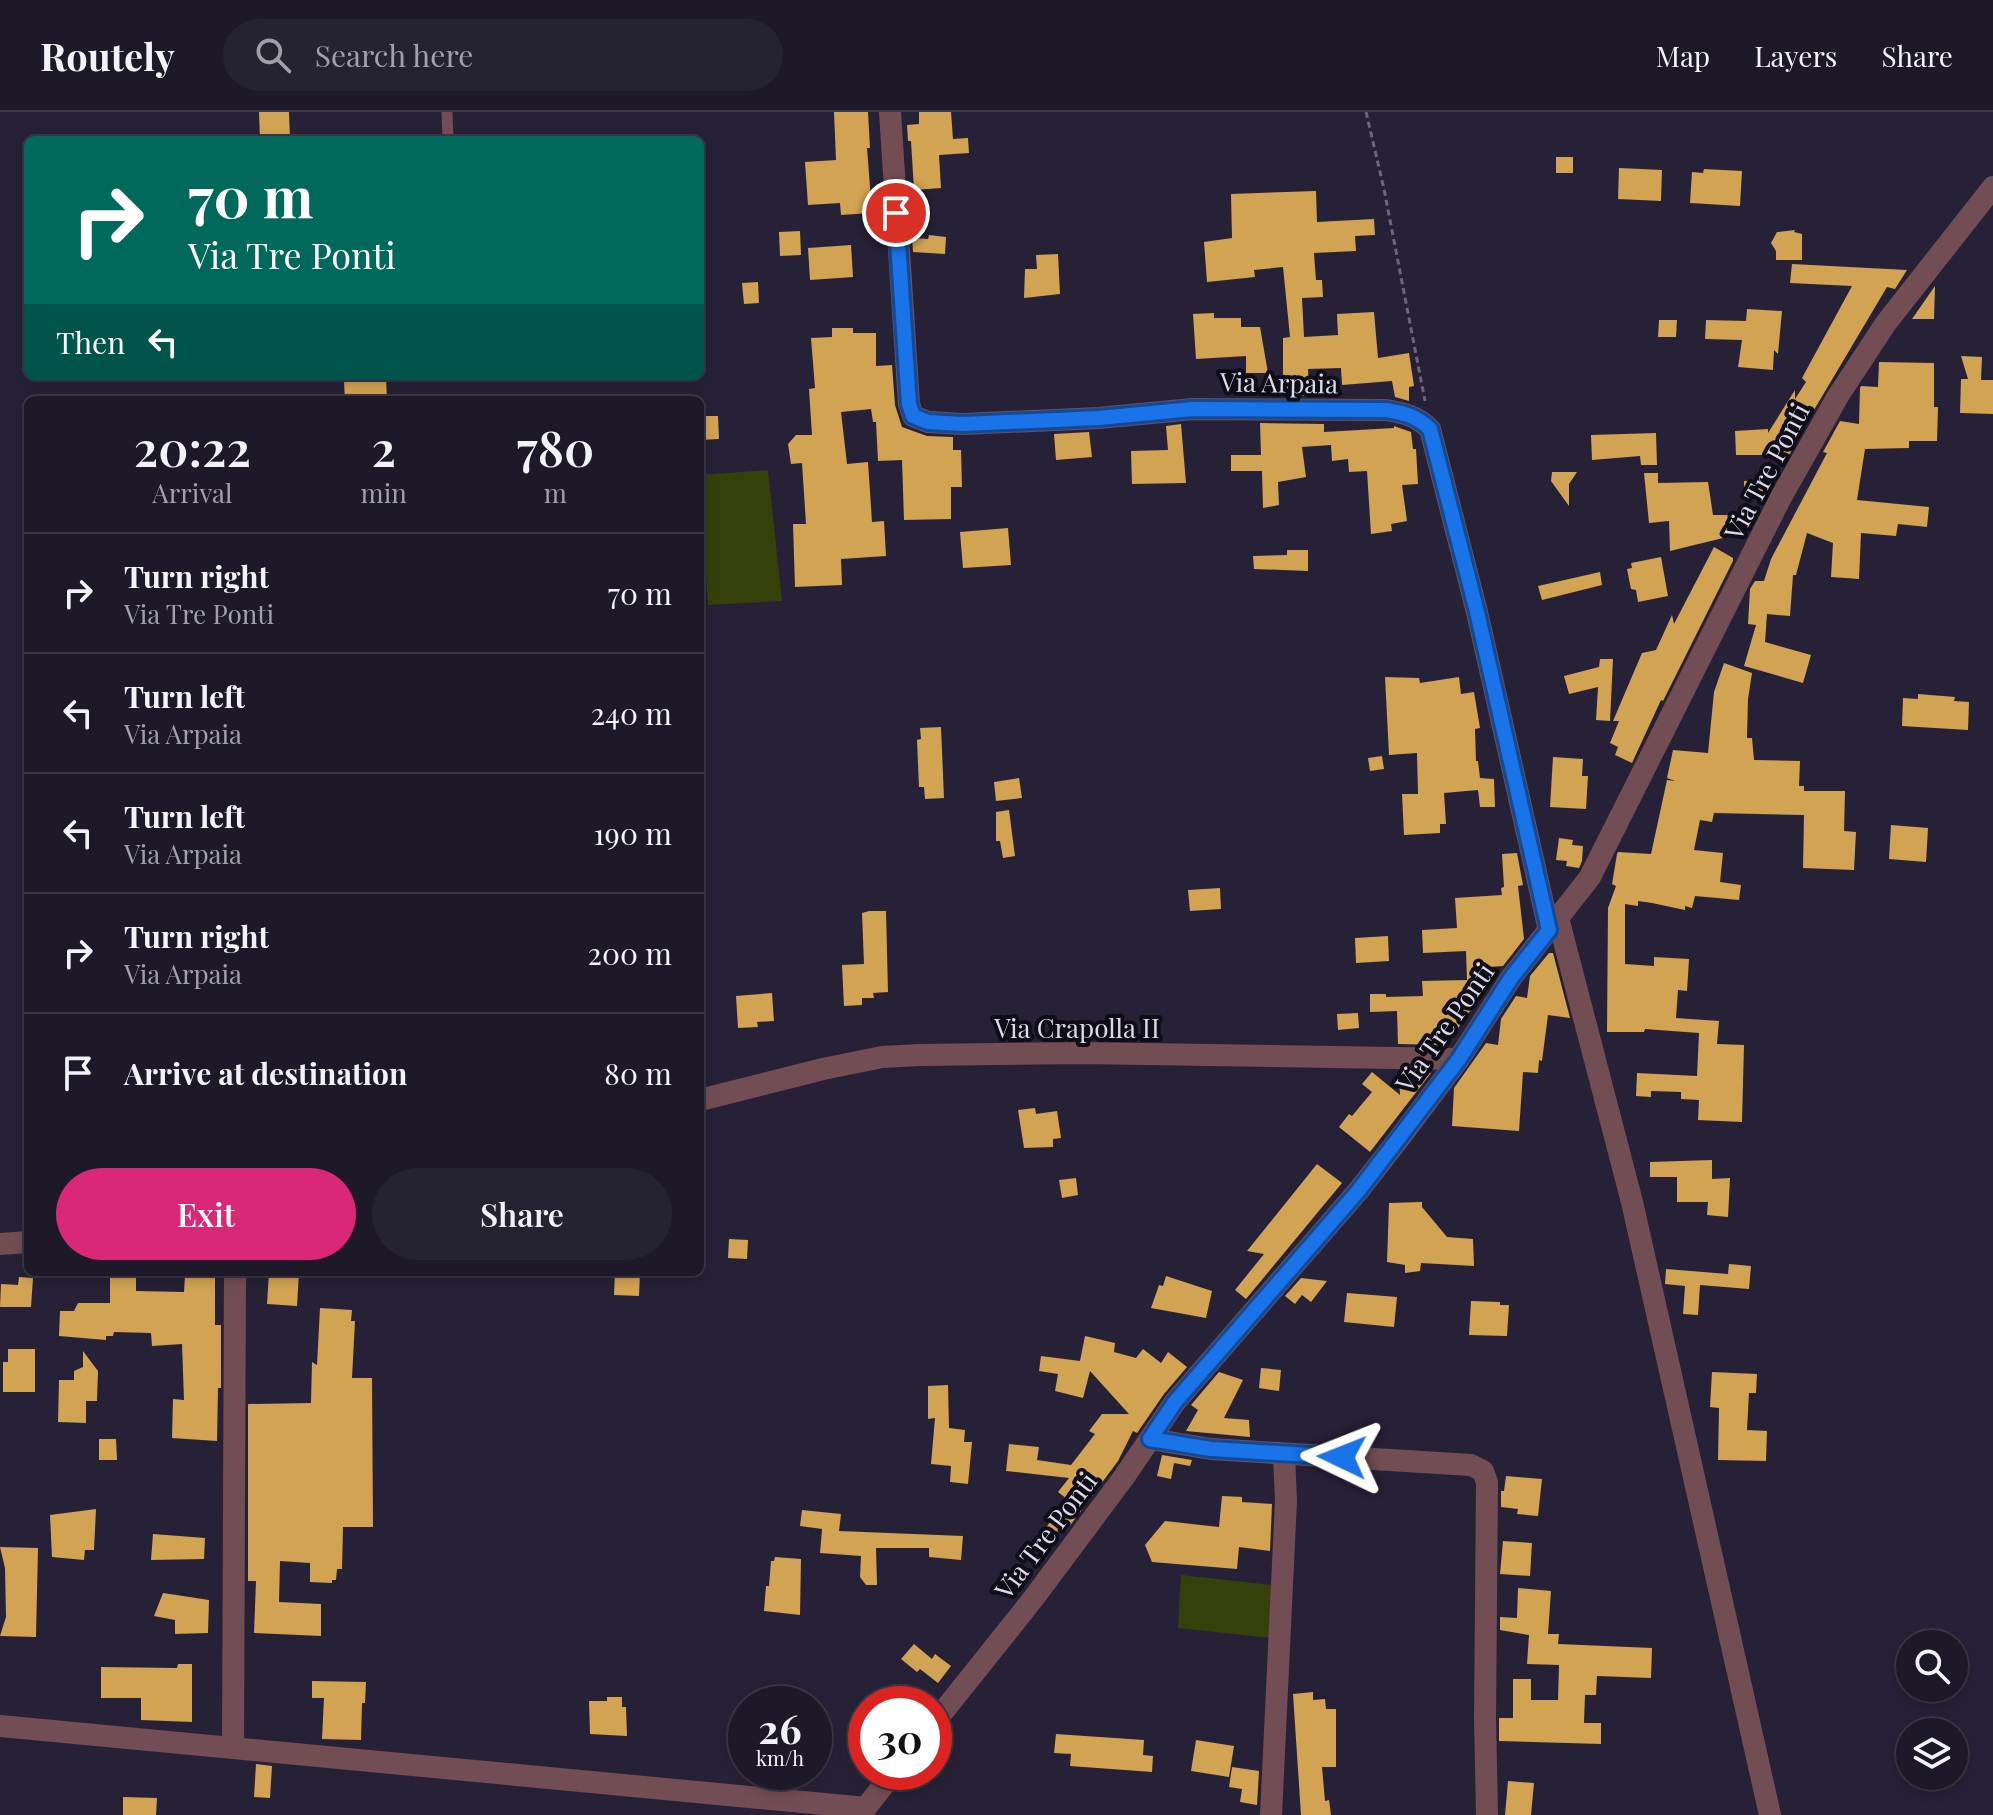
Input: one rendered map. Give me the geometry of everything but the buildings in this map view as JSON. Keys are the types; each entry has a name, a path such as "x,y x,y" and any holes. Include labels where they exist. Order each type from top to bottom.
{"street":[{"name":"Via Arpaia","path":"890,112 909,404 913,416 928,422 963,424 1099,418 1193,409 1386,410 1412,416 1430,429"},
{"name":"Via Tre Ponti","path":"952,1700 1033,1599 1175,1402 1359,1190 1459,1059 1511,978 1590,877 1780,499 1838,396 1886,323 1993,187"},
{"path":"1430,429 1554,924 1632,1202 1770,1815"},
{"name":"Via Crapolla II","path":"704,1099 882,1057 1082,1053 1459,1059"},
{"path":"0,1244 24,1242"},
{"path":"233,1746 235,1276"},
{"path":"1150,1439 1211,1449 1284,1455 1471,1465 1483,1471 1487,1482 1487,1815"},
{"path":"1271,1815 1286,1501 1284,1455"},
{"path":"0,1726 233,1746 863,1811 880,1790"}],"lane":[{"path":"447,112 448,136"}],"path":[{"path":"1366,112 1384,189 1430,429"}],"green space":[{"path":"768,470 782,601 708,605 704,475"},
{"path":"1181,1575 1273,1585 1271,1638 1178,1628"}],"route":[{"path":"896,213 909,404 913,416 928,422 963,424 1099,418 1193,409 1386,410 1421,420 1430,429 1477,612 1549,930 1511,978 1459,1059 1359,1190 1175,1402 1150,1439 1211,1449 1342,1457"}]}
